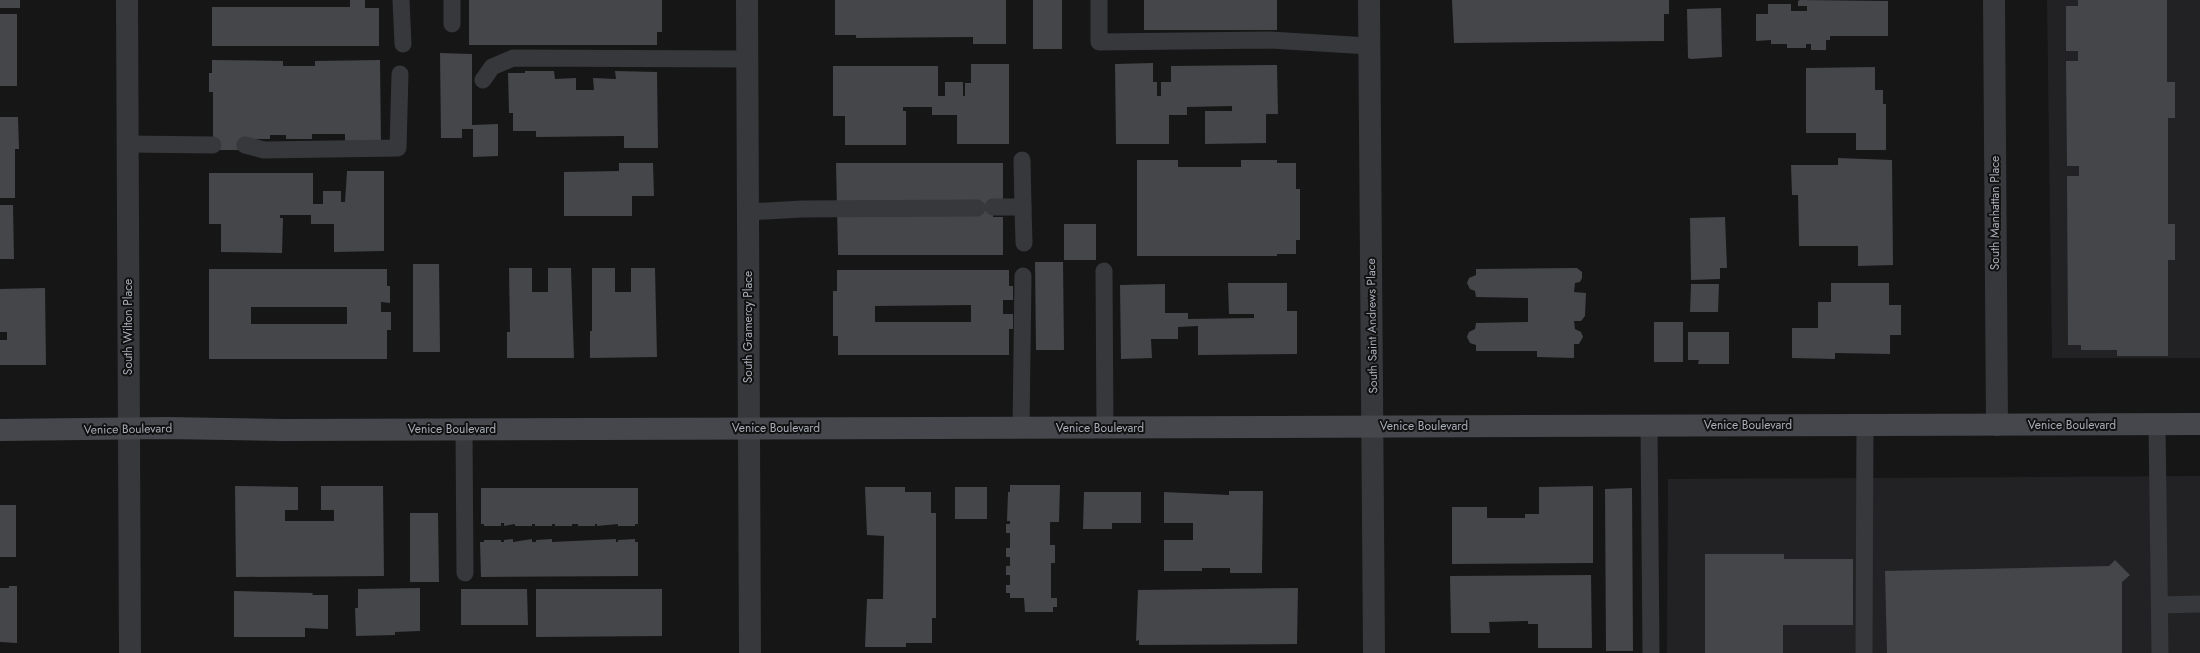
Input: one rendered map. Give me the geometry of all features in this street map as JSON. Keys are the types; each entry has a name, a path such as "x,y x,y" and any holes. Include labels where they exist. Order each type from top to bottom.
{"main road":[{"name":"Venice Boulevard","path":"0,430 749,428 1021,429 1374,426 2200,424"}],"street":[{"name":"South Wilton Place","path":"127,0 130,653"},
{"name":"South Gramercy Place","path":"747,0 750,653"},
{"name":"South Saint Andrews Place","path":"1369,0 1374,426 1374,653"},
{"name":"South Manhattan Place","path":"1994,0 1997,425"}],"lane":[{"path":"392,0 401,0 403,44"},
{"path":"452,0 452,24"},
{"path":"1099,0 1099,42 1268,40 1369,46"},
{"path":"483,80 492,67 513,58 747,59"},
{"path":"245,144 264,150 398,148 400,74"},
{"path":"128,144 213,145"},
{"path":"1022,160 1024,243"},
{"path":"748,212 802,209 1023,207"},
{"path":"1104,271 1106,428"},
{"path":"1021,429 1023,276"},
{"path":"2157,424 2160,653"},
{"path":"1864,653 1866,518 1865,425"},
{"path":"1649,426 1651,653"},
{"path":"464,429 465,573"},
{"path":"2160,605 2200,604"}],"shaded area":[{"path":"2047,0 2200,0 2200,358 2052,358"},
{"path":"2200,476 2200,653 1667,653 1668,479"}],"building":[{"path":"0,0 20,0 20,8 0,8"},
{"path":"350,0 365,0 365,8 379,8 379,46 212,46 212,7 350,7"},
{"path":"469,0 662,0 662,32 657,32 657,45 469,45"},
{"path":"835,0 1006,0 1006,44 973,44 973,37 856,38 856,35 835,35"},
{"path":"1033,0 1062,0 1062,49 1033,49"},
{"path":"1144,0 1277,0 1277,30 1144,30"},
{"path":"1452,0 1669,0 1669,14 1664,14 1664,41 1454,43"},
{"path":"2078,0 2167,0 2167,82 2175,82 2175,118 2168,118 2168,224 2175,224 2175,260 2168,260 2168,356 2117,356 2117,350 2081,350 2081,345 2068,345 2067,176 2079,176 2079,166 2067,166 2066,61 2078,61 2078,51 2066,51 2066,6 2078,6"},
{"path":"1798,1 1888,1 1888,36 1830,36 1830,40 1826,40 1826,50 1811,50 1811,44 1806,44 1806,48 1787,48 1787,44 1771,44 1771,40 1756,41 1756,14 1768,14 1768,4 1791,4 1791,11 1807,11 1807,6 1798,6"},
{"path":"1721,8 1722,57 1688,58 1687,9"},
{"path":"0,14 17,14 17,86 0,86"},
{"path":"440,53 472,54 472,125 498,124 498,156 473,157 473,129 462,129 462,138 441,138"},
{"path":"212,60 283,61 283,66 315,66 315,61 380,60 381,145 345,146 345,134 312,134 312,139 286,139 286,135 270,135 270,139 245,139 245,150 213,150 213,92 209,92 209,73 212,73"},
{"path":"1153,63 1153,82 1157,82 1157,96 1161,96 1161,82 1171,82 1171,66 1277,65 1278,114 1266,114 1266,143 1205,144 1205,111 1232,111 1232,106 1187,107 1187,115 1169,115 1169,144 1116,144 1115,64"},
{"path":"971,64 1009,64 1009,144 957,144 957,115 932,115 932,107 903,107 903,111 906,111 906,145 845,145 845,116 833,116 833,66 938,66 938,96 945,96 945,82 963,82 963,96 965,96 965,83 971,83"},
{"path":"1875,67 1875,90 1883,90 1883,104 1886,104 1886,150 1856,150 1856,133 1806,133 1806,68"},
{"path":"525,71 554,71 555,79 576,78 576,90 594,90 593,78 616,79 615,71 657,72 658,148 624,148 624,136 536,137 536,131 513,131 513,113 509,113 508,73 525,73"},
{"path":"0,117 18,117 19,149 15,149 15,198 0,198"},
{"path":"1838,158 1892,160 1893,265 1858,266 1858,246 1799,246 1798,195 1792,195 1791,165 1838,165"},
{"path":"1137,160 1178,160 1178,167 1241,167 1241,160 1277,160 1277,163 1296,163 1296,189 1300,189 1300,240 1296,240 1296,254 1277,254 1277,256 1137,256"},
{"path":"619,163 653,163 654,196 632,196 632,216 564,216 564,172 619,171"},
{"path":"836,163 1003,163 1003,200 993,200 993,217 1003,217 1003,255 838,255"},
{"path":"347,171 384,171 384,251 334,252 334,224 311,224 311,215 280,215 280,218 283,218 282,253 221,252 221,224 209,224 209,173 313,173 313,204 323,204 323,191 341,191 341,202 345,202"},
{"path":"0,205 13,205 14,259 0,259"},
{"path":"1725,217 1727,268 1720,268 1720,279 1691,280 1690,218"},
{"path":"1064,224 1096,224 1096,260 1064,260"},
{"path":"1035,262 1063,262 1064,350 1036,350"},
{"path":"413,264 439,264 440,352 413,352"},
{"path":"509,268 532,268 532,292 548,292 548,268 571,268 574,358 507,358 507,332 510,332"},
{"path":"592,268 615,268 615,292 631,292 631,268 655,268 657,357 590,358 590,331 592,331"},
{"path":"1577,268 1582,272 1582,278 1580,282 1575,283 1574,292 1586,293 1585,316 1581,321 1574,321 1575,329 1581,332 1583,337 1579,344 1574,344 1574,358 1537,357 1537,351 1476,351 1476,345 1470,343 1467,337 1469,332 1475,329 1476,323 1528,322 1528,298 1476,297 1475,291 1470,289 1467,283 1469,278 1476,275 1476,269"},
{"path":"209,269 387,269 387,286 390,286 390,303 381,302 381,312 391,312 391,330 387,330 387,359 209,359","holes":["251,307 347,307 347,324 251,324"]},
{"path":"837,270 1009,270 1009,286 1013,286 1013,300 1003,300 1003,314 1013,314 1013,329 1009,329 1009,355 838,355 838,336 833,336 833,291 837,291","holes":["971,305 971,322 875,322 875,306"]},
{"path":"1228,283 1287,283 1287,311 1297,311 1297,354 1198,355 1198,326 1178,327 1178,339 1151,339 1152,358 1121,359 1120,285 1165,284 1165,313 1188,313 1188,319 1254,318 1254,314 1229,314"},
{"path":"1831,283 1889,283 1889,305 1901,305 1901,335 1890,335 1890,354 1835,353 1835,359 1792,358 1792,328 1818,328 1818,302 1831,302"},
{"path":"1691,284 1719,284 1718,312 1690,312"},
{"path":"45,288 46,365 0,365 0,340 7,340 7,332 0,332 0,289"},
{"path":"1654,322 1683,322 1683,362 1654,362"},
{"path":"1688,332 1729,332 1729,364 1698,364 1699,360 1688,360"},
{"path":"1010,485 1060,485 1059,522 1050,522 1050,545 1055,545 1055,563 1051,563 1051,598 1057,598 1057,607 1053,607 1053,612 1025,612 1024,598 1010,598 1010,593 1006,593 1006,585 1010,585 1010,575 1006,575 1006,566 1010,566 1010,557 1006,557 1006,548 1010,548 1010,533 1006,533 1006,524 1010,524 1010,521 1007,521 1008,492 1010,492"},
{"path":"235,486 298,487 298,510 285,510 285,521 334,521 334,510 321,510 321,486 383,486 384,576 236,577"},
{"path":"1593,486 1593,563 1452,564 1452,507 1487,507 1487,518 1525,518 1525,514 1539,514 1539,487"},
{"path":"865,487 905,487 905,492 931,492 931,513 936,513 936,618 932,618 932,643 906,643 906,647 865,647 867,599 883,599 884,536 867,535"},
{"path":"955,487 987,487 987,519 955,519"},
{"path":"481,488 638,488 638,524 635,524 635,526 618,526 618,524 597,526 597,524 595,524 595,526 578,526 578,524 572,524 572,526 555,526 555,524 552,524 552,526 535,526 535,524 532,524 532,526 515,526 515,524 504,526 504,523 501,523 501,526 484,526 484,524 481,524"},
{"path":"1632,488 1633,651 1606,651 1605,489"},
{"path":"1229,491 1263,491 1262,573 1230,573 1230,568 1202,568 1202,571 1164,571 1164,540 1193,540 1193,523 1164,523 1164,492 1229,495"},
{"path":"1084,492 1141,492 1141,523 1112,523 1112,529 1083,529"},
{"path":"0,505 16,505 16,557 0,557"},
{"path":"410,513 438,513 439,582 410,582"},
{"path":"513,539 513,542 532,539 532,542 536,542 536,540 552,539 552,542 616,539 616,542 618,542 618,540 635,539 635,542 638,542 638,576 481,577 480,542 484,542 484,540 501,540 501,542 504,542 504,540"},
{"path":"1705,554 1784,554 1784,559 1853,559 1853,625 1783,625 1783,653 1705,653"},
{"path":"2115,560 2130,575 2122,582 2122,653 1887,653 1885,571 2109,566"},
{"path":"1591,575 1592,648 1538,648 1538,624 1528,624 1528,621 1489,622 1490,633 1451,633 1450,576"},
{"path":"9,586 17,586 17,643 0,642 0,588 9,588"},
{"path":"420,588 420,631 395,632 395,635 356,636 355,608 358,608 358,589"},
{"path":"1298,588 1297,644 1139,645 1139,640 1136,641 1138,590"},
{"path":"461,589 527,589 528,625 461,625"},
{"path":"536,589 662,589 662,636 536,637"},
{"path":"234,591 313,593 312,595 328,595 328,629 305,628 305,637 234,637"}]}
